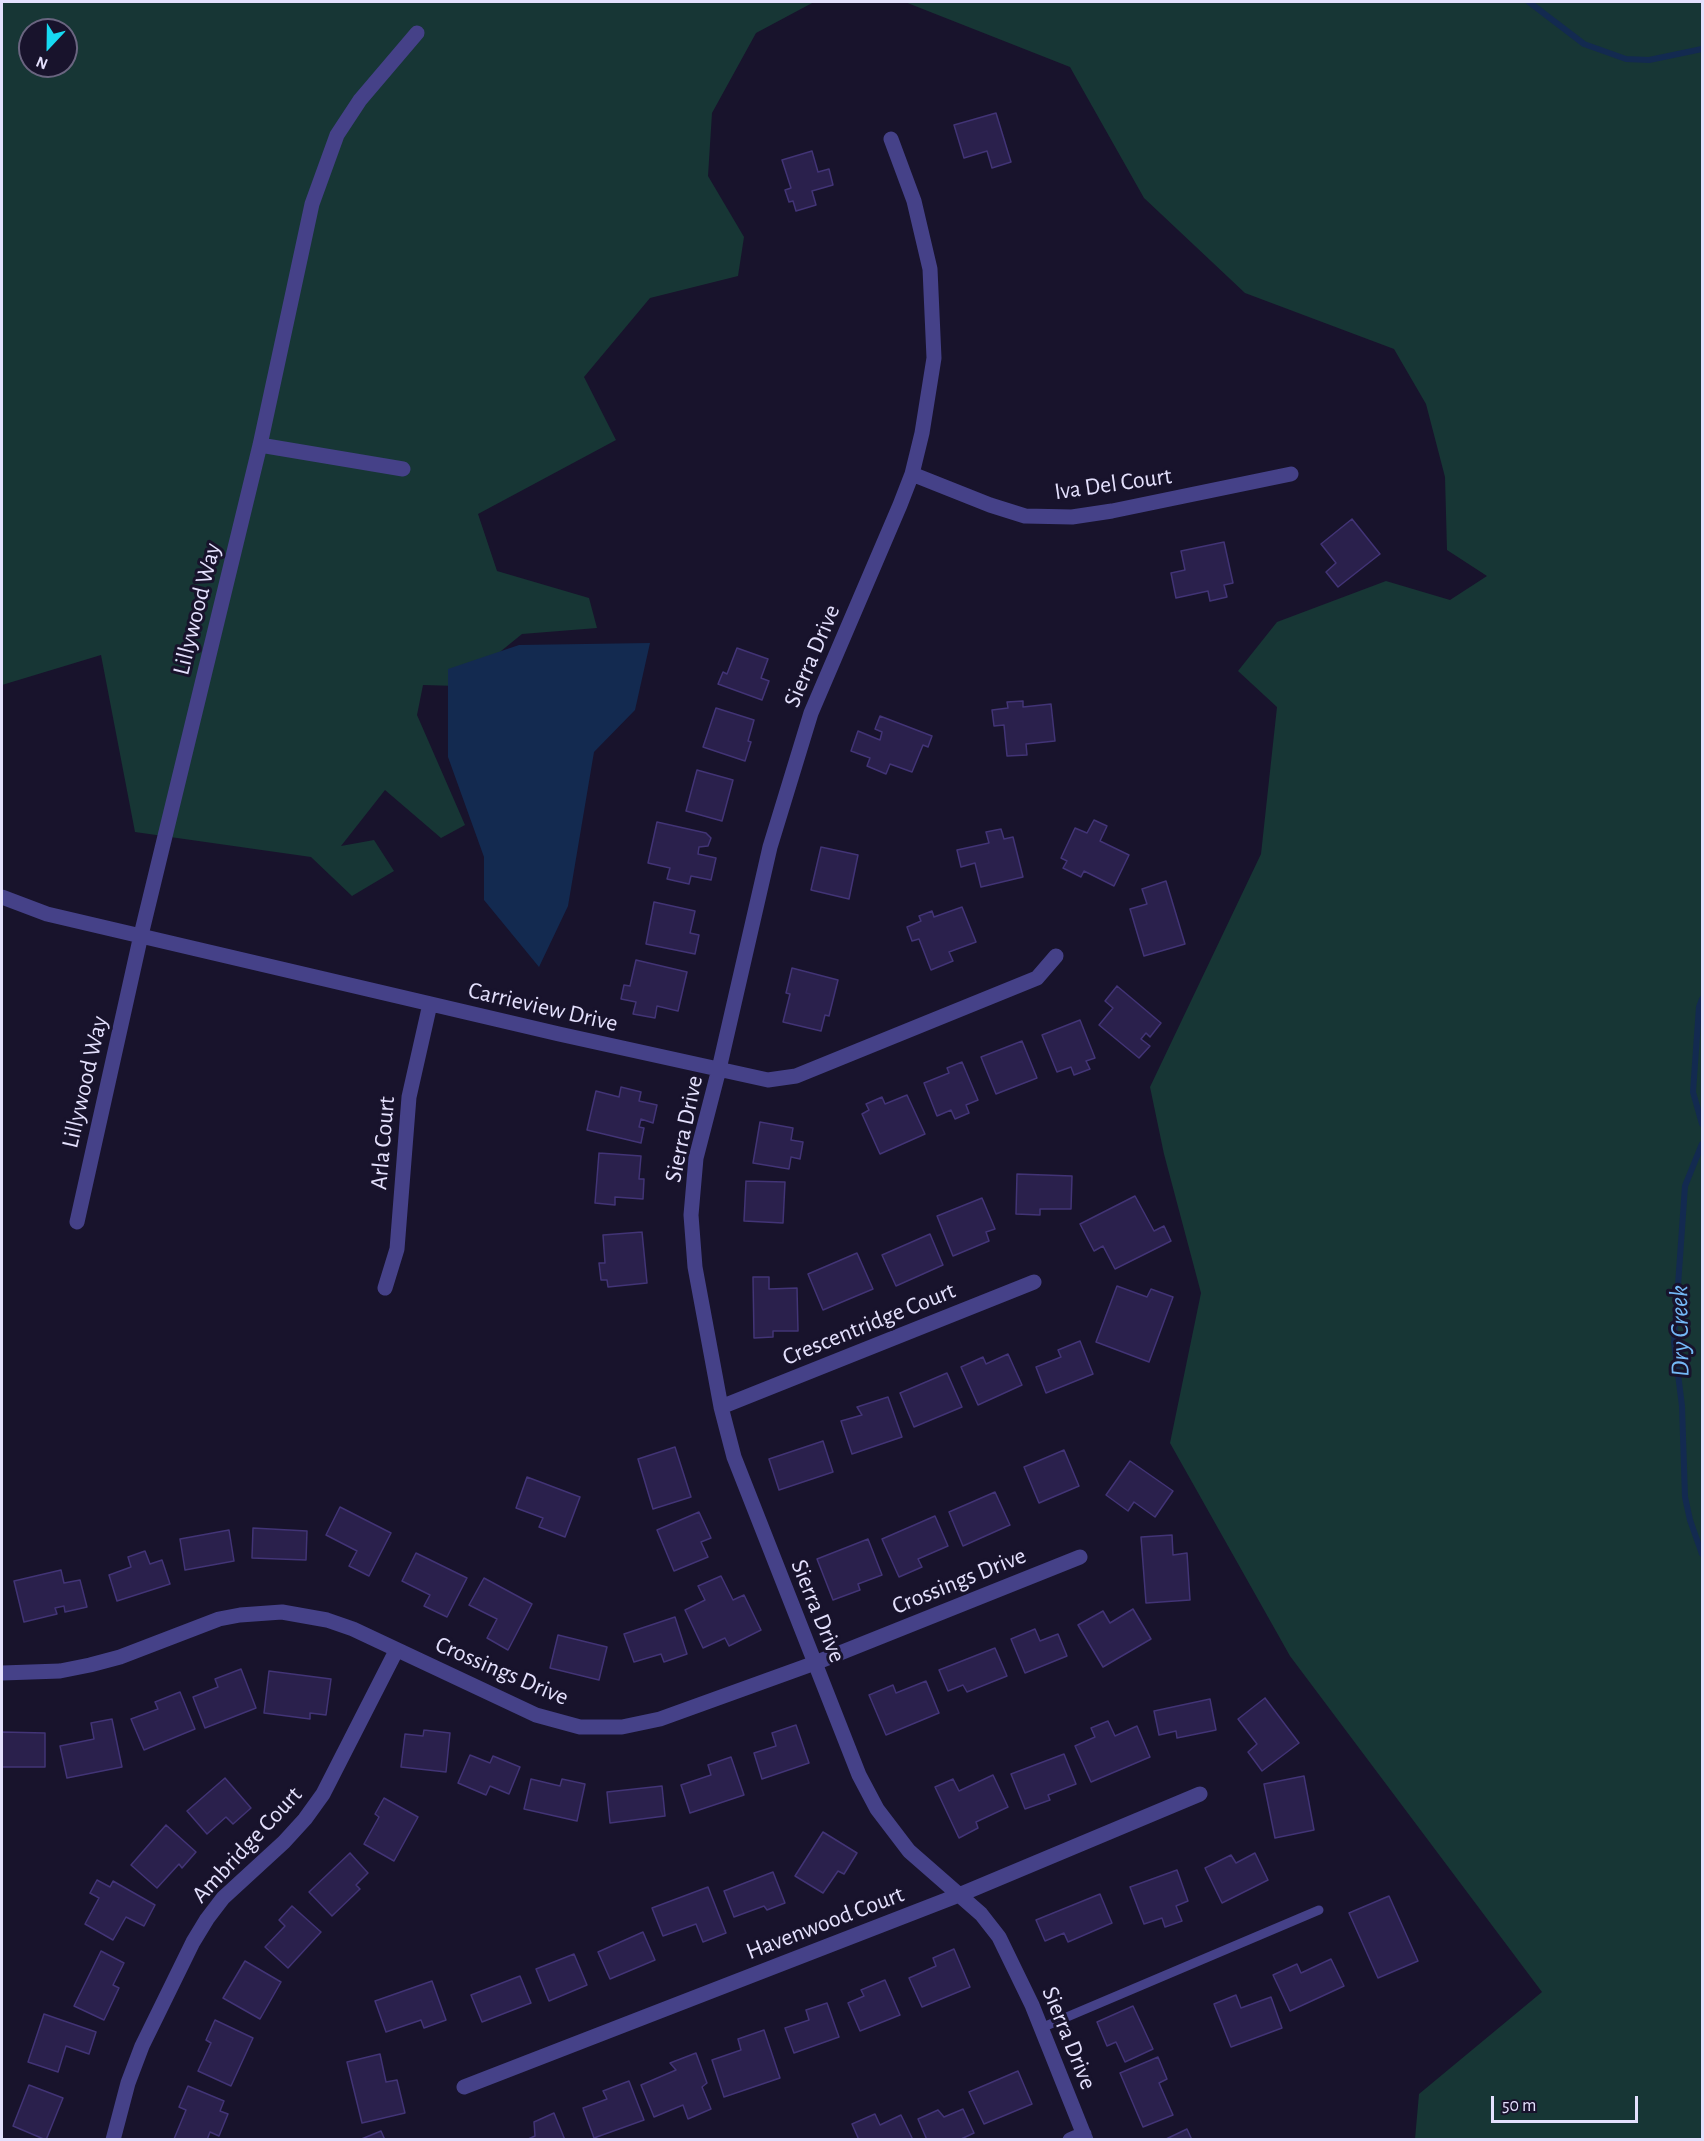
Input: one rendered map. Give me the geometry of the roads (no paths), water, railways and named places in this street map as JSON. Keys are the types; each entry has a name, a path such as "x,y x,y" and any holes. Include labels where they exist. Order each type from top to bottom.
{"street":[{"name":"Lillywood Way","path":"77,1222 141,935 260,445 312,204 337,135 360,100 417,33"},
{"name":"Sierra Drive","path":"891,139 914,201 930,269 934,358 922,433 912,474 884,545 811,712 770,847 696,1158 691,1215 695,1268 721,1407 738,1467 859,1775 877,1809 909,1851 981,1914 999,1937 1041,2028 1080,2138"},
{"path":"260,445 403,469"},
{"name":"Iva Del Court","path":"912,474 990,505 1025,516 1072,517 1112,511 1291,474"},
{"name":"Carrieview Drive","path":"2,897 47,914 768,1080 796,1076 1037,978 1056,956"},
{"name":"Arla Court","path":"385,1288 397,1249 409,1097 430,1004"},
{"name":"Crescentridge Court","path":"721,1407 1034,1282"},
{"name":"Crossings Drive","path":"2,1673 60,1671 90,1665 120,1657 219,1619 282,1612 327,1620 353,1629 536,1715 580,1727 622,1727 660,1719 815,1663 1080,1557"},
{"name":"Ambridge Court","path":"113,2139 128,2083 142,2046 193,1942 207,1919 224,1898 305,1820 323,1794 396,1651"},
{"name":"Havenwood Court","path":"464,2087 959,1895 1200,1794"}],"lane":[{"path":"1041,2028 1319,1910"}],"water":[{"path":"650,643 635,710 594,752 568,906 539,967 484,900 484,857 448,757 448,669 519,645"}],"waterway":[{"name":"Dry Creek","path":"1529,2 1584,44 1626,59 1649,60 1702,49"},
{"name":"Dry Creek","path":"1702,999 1699,1007 1693,1092 1702,1124"},
{"name":"Dry Creek","path":"1702,1144 1685,1186 1674,1342 1682,1406 1685,1497 1702,1554"}]}
